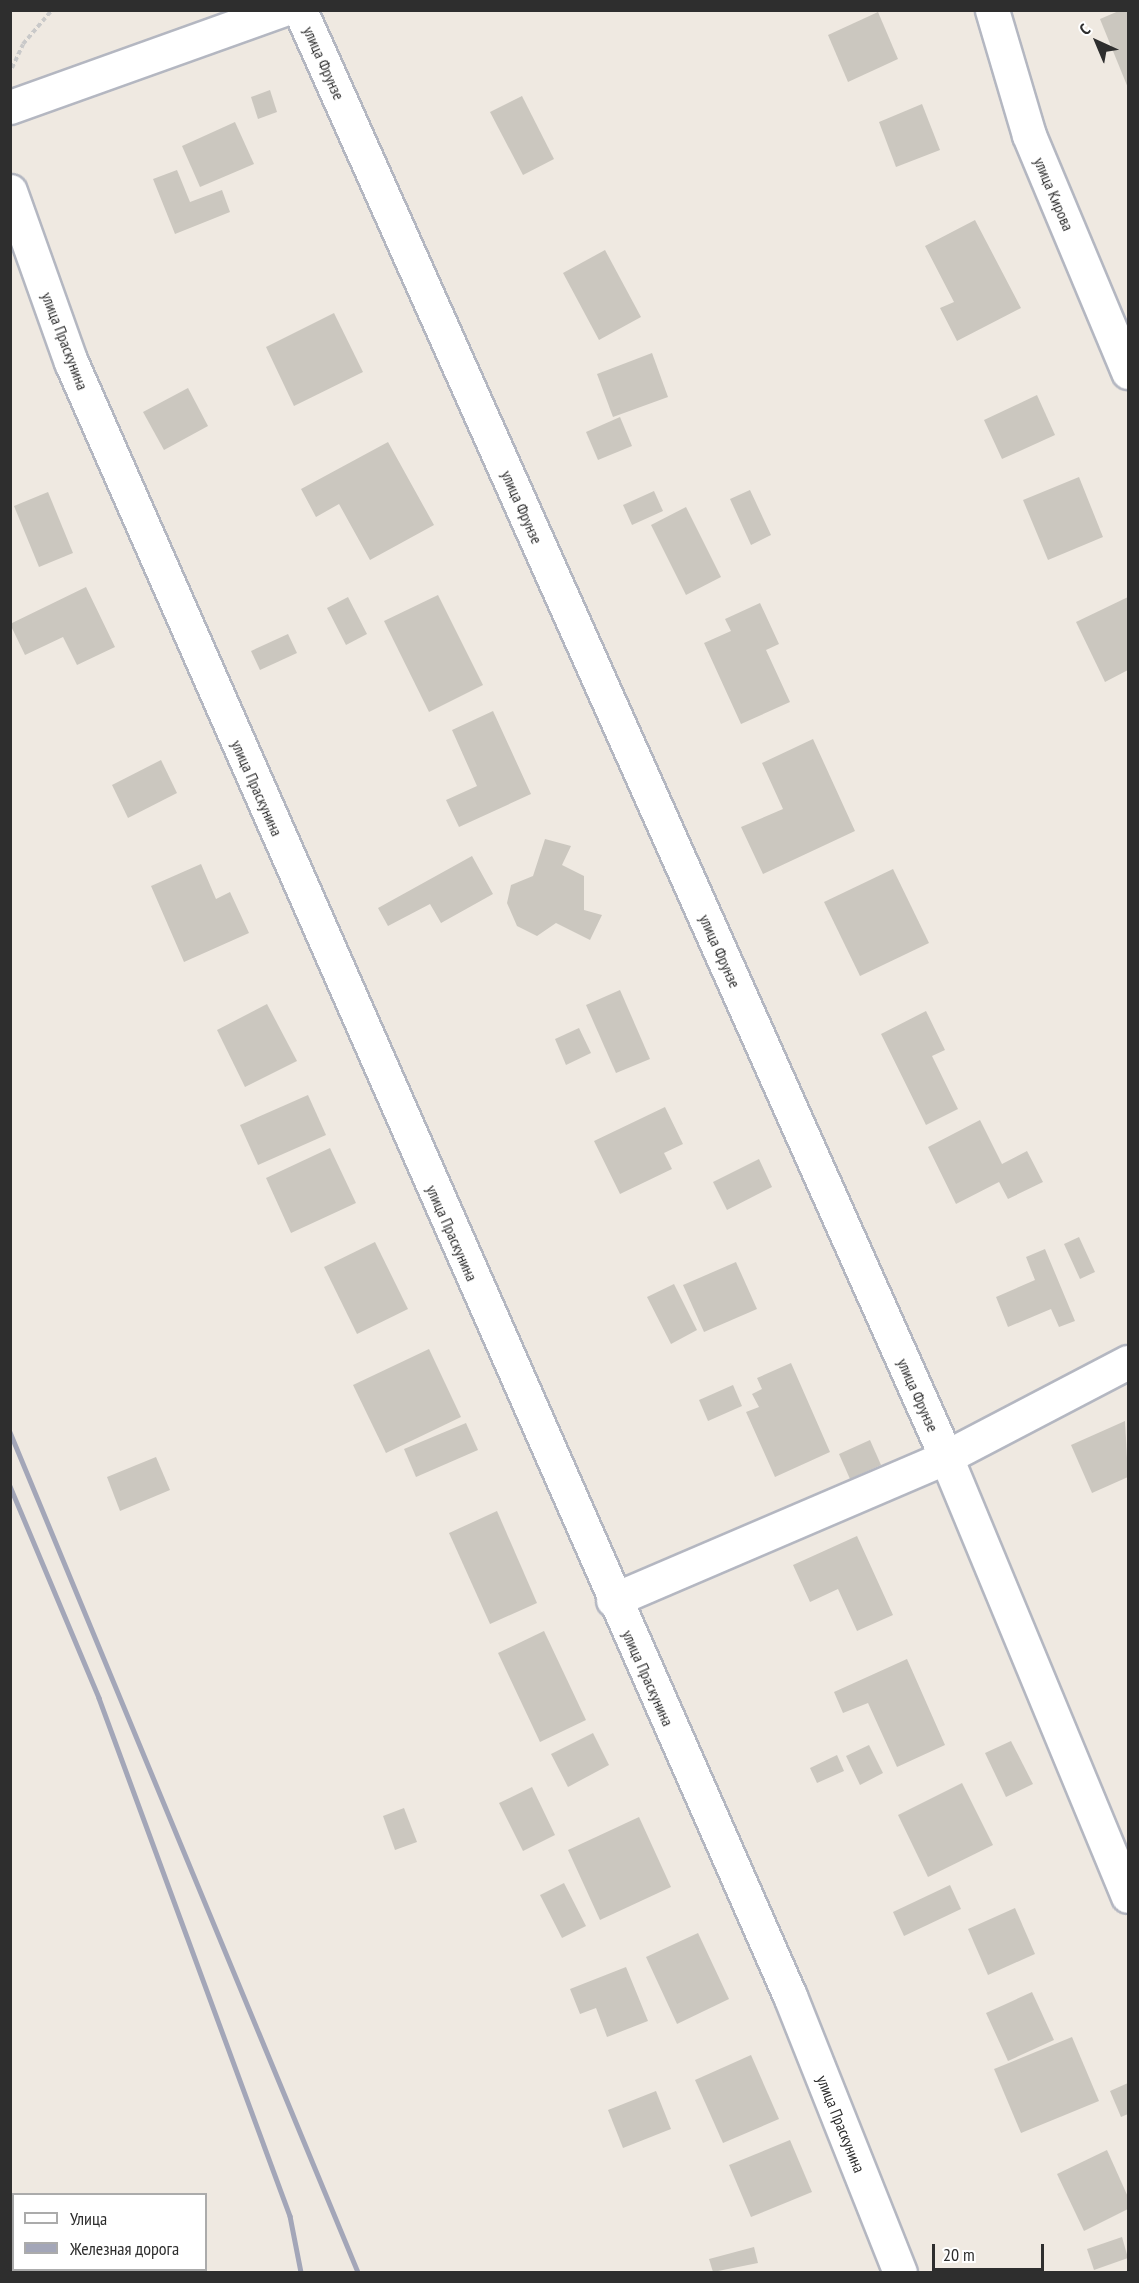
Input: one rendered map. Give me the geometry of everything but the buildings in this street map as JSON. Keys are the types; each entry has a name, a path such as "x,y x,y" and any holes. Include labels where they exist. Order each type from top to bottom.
{"street":[{"path":"10,107 282,10"},
{"name":"улица Фрунзе","path":"300,10 946,1457 1128,1896"},
{"name":"улица Кирова","path":"993,10 1029,135 1128,372"},
{"name":"улица Праскунина","path":"10,191 71,362 613,1600 790,1996 900,2272"},
{"path":"613,1600 946,1457 1128,1362"}],"path":[{"path":"10,72 23,44 52,10"}],"railway":[{"path":"10,1432 358,2272"},
{"path":"10,1486 99,1698 290,2216 301,2272"}]}
